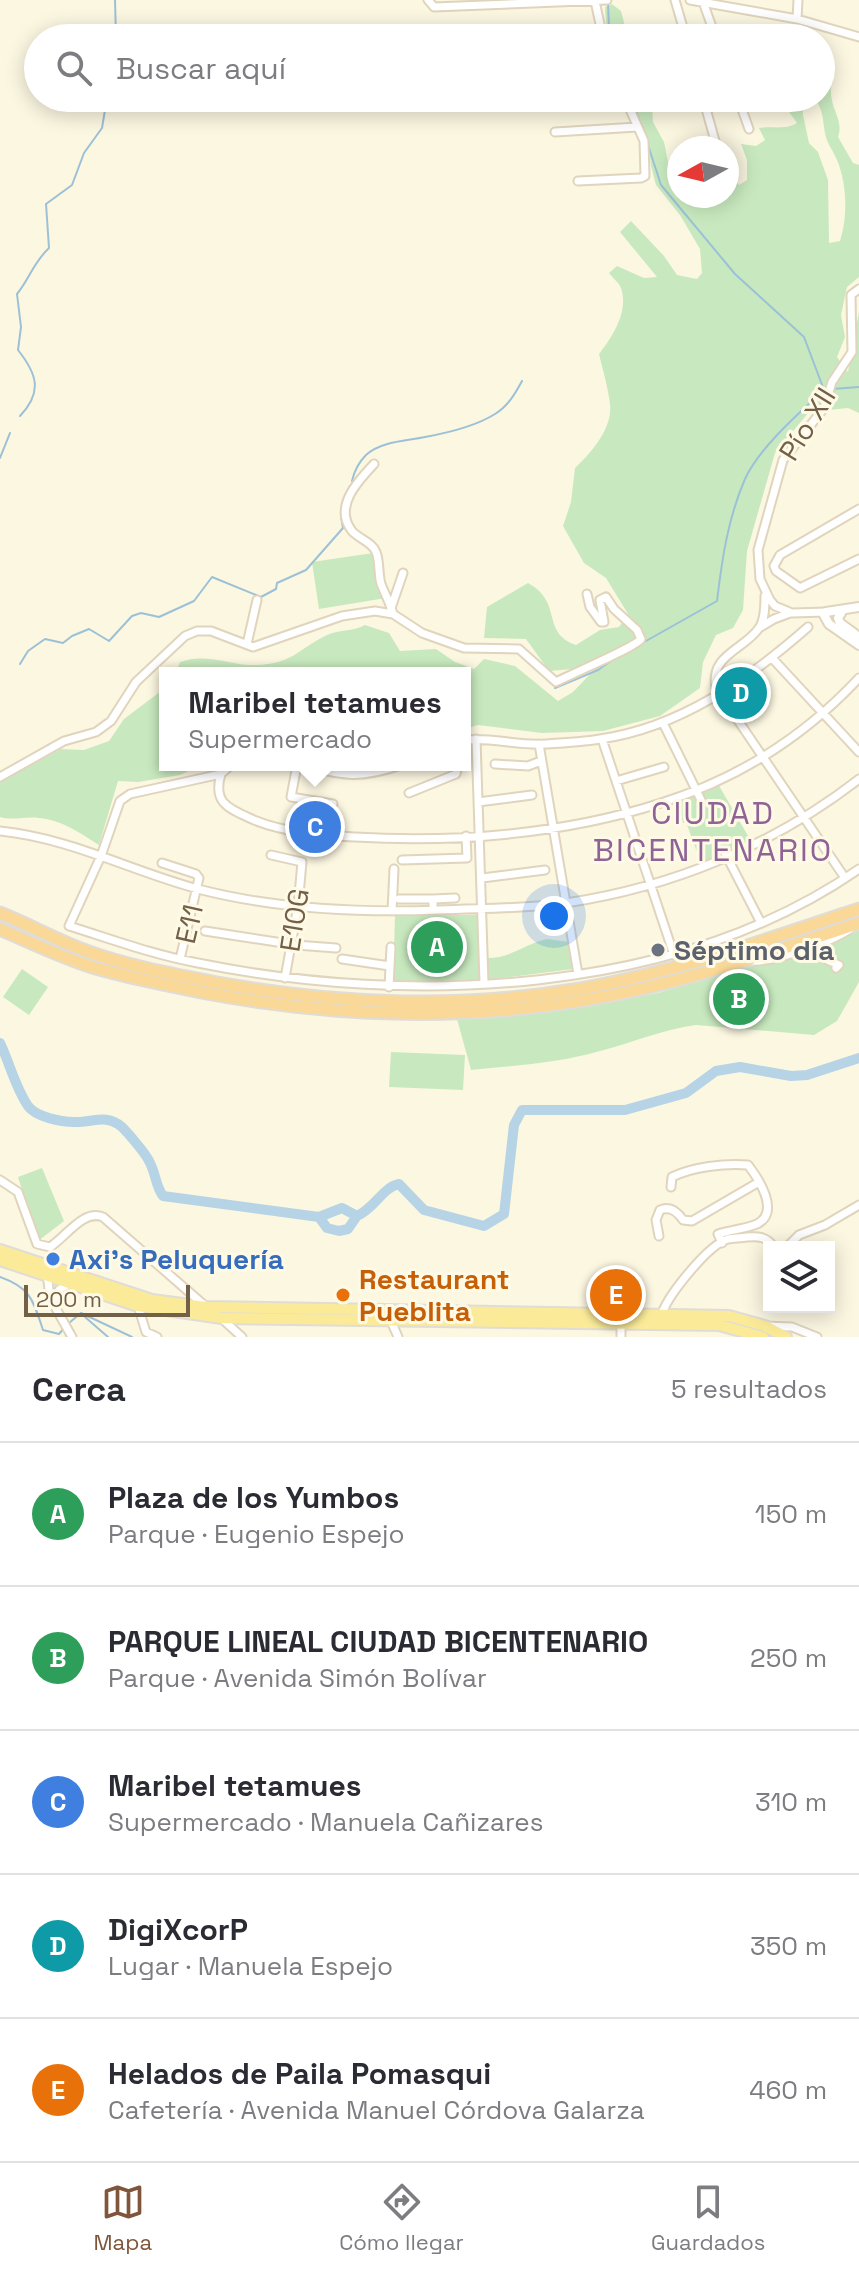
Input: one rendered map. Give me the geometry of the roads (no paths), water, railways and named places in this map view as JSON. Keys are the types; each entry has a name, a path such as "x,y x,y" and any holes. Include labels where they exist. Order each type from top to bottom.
{"highway":[{"path":"0,913 89,952 168,974 266,992 323,999 394,1002 477,1001 579,989 707,959 859,909"},
{"path":"0,929 93,967 167,985 281,1006 387,1015 476,1012 579,1000 643,988 746,960 859,923"}],"main road":[{"path":"0,1250 21,1262 48,1271 152,1300 206,1307 222,1315 560,1317 621,1323 719,1325 786,1337"},
{"path":"0,1260 21,1262"},
{"path":"48,1271 70,1283 138,1306 222,1315 391,1321 662,1313 729,1316 764,1331"}],"street":[{"path":"428,0 434,7 607,0"},
{"path":"675,0 682,24"},
{"path":"690,0 814,24"},
{"path":"797,19 798,0"},
{"path":"595,1 600,24"},
{"path":"703,2 711,24"},
{"path":"835,30 859,37"},
{"path":"578,181 645,176 644,141 631,112"},
{"path":"707,112 714,136"},
{"path":"743,112 749,129"},
{"path":"555,132 637,127"},
{"name":"Pío XII","path":"765,593 758,566 758,550 777,476 783,460 824,408 830,387 852,352 851,295 859,289"},
{"path":"374,464 352,490 346,510 348,522 353,531 375,551 380,582 392,611 422,633 464,648 519,649 556,682 632,647 641,639 637,630 606,597 600,600 605,619 601,622 590,607 587,594"},
{"path":"859,509 780,555 774,566 776,571 800,588 859,559"},
{"path":"392,611 403,573"},
{"path":"765,593 775,606 792,613"},
{"path":"759,628 765,610 765,593"},
{"path":"247,644 257,600"},
{"path":"845,878 720,694 714,679 718,666 759,628 774,619 792,613 825,614 859,607"},
{"path":"843,610 838,618 840,623 859,637"},
{"path":"0,777 64,741 86,737 104,727 117,713 136,682 185,636 197,631 211,631 253,647 366,611 392,611"},
{"path":"825,614 829,624 859,645"},
{"path":"471,739 539,744 602,739 663,723 720,694 772,658 808,627"},
{"path":"772,658 859,752"},
{"path":"221,774 217,786 222,801 232,810 265,824 308,833 393,839 479,836 554,827 626,813 696,790 763,758 823,713 859,678"},
{"path":"663,723 701,800"},
{"path":"476,739 484,983"},
{"path":"602,739 674,955"},
{"path":"539,744 578,974"},
{"path":"495,764 528,766 541,761"},
{"path":"616,781 664,767"},
{"path":"224,771 125,796 120,801 101,856 69,926 180,959 285,978 389,987 484,983 578,974 674,955 761,923 859,869"},
{"path":"297,771 291,797 333,804"},
{"path":"325,771 348,776 382,771"},
{"path":"409,793 456,774 457,771"},
{"path":"0,831 54,841 197,889 298,906 392,911 566,903 650,885 726,854 806,818 859,779"},
{"path":"478,802 532,795"},
{"path":"402,860 467,858 466,836"},
{"path":"726,854 761,923"},
{"name":"E10G","path":"271,855 302,862 298,906 285,978"},
{"path":"162,863 196,874 199,880 197,889"},
{"path":"392,911 394,869"},
{"path":"482,878 545,870"},
{"name":"E11","path":"180,959 197,889"},
{"path":"399,899 455,898"},
{"path":"433,899 433,910"},
{"path":"746,960 767,960 801,950 841,936 859,923"},
{"path":"205,931 336,948"},
{"path":"801,950 836,968 839,965 816,955 817,944"},
{"path":"389,987 391,947"},
{"path":"342,959 390,966"},
{"path":"671,1187 672,1177 680,1173 748,1165 767,1202 763,1220 718,1234 722,1243"},
{"path":"0,1180 18,1192 37,1244 50,1247 87,1216 96,1214 206,1307"},
{"path":"659,1236 656,1220 660,1210 675,1210 683,1220 692,1221 759,1182"},
{"path":"793,1241 859,1205"},
{"path":"662,1313 672,1291 702,1259 727,1239 763,1237 770,1241"},
{"path":"48,1271 47,1290 72,1337"},
{"path":"52,1303 59,1290 70,1283"},
{"path":"138,1306 146,1332 157,1337"},
{"path":"222,1315 242,1337"},
{"path":"391,1321 398,1337"},
{"path":"621,1323 621,1337"},
{"path":"764,1331 792,1327 817,1337"}],"waterway":[{"path":"115,0 116,24"},
{"path":"608,3 609,24"},
{"path":"20,416 32,399 35,383 30,367 18,350 21,327 17,294 49,248 46,204 72,185 84,153 102,128 105,112"},
{"path":"637,112 643,131"},
{"path":"630,650 717,601 730,524 751,467 770,443 824,390 804,337 735,274 661,185 648,145"},
{"path":"352,481 359,464 372,450 394,442 452,431 487,418 500,411 522,381"},
{"path":"832,389 859,387"},
{"path":"0,458 10,433"},
{"path":"20,664 28,651 45,639 63,643 89,629 109,641 132,616 141,613 159,617 194,601 212,577 261,597 276,589 277,583 306,570 343,528 342,507 350,486"},
{"path":"555,688 598,670 614,659"},
{"path":"0,1043 20,1091 32,1110 62,1121 110,1120 116,1123 147,1158 163,1196 319,1217 342,1208 357,1216 388,1189 399,1184 424,1210 484,1226 504,1214 514,1125 522,1110 625,1110 686,1093 716,1071 740,1067 791,1076 807,1075 859,1058"},
{"path":"319,1217 327,1228 339,1231 348,1229 357,1216"},
{"path":"0,1277 25,1291 43,1330 59,1334 65,1327"},
{"path":"69,1323 81,1313 132,1337"},
{"path":"85,1317 108,1337"}],"place":[{"name":"DigiXcorP","path":"741,693"},
{"name":"Maribel tetamues","path":"315,827"},
{"name":"Plaza de los Yumbos","path":"437,947"},
{"name":"Séptimo día","path":"658,950"},
{"name":"PARQUE LINEAL CIUDAD BICENTENARIO","path":"739,999"},
{"name":"Axi's Peluquería","path":"53,1259"},
{"name":"Restaurant Pueblita","path":"343,1295"},
{"name":"Helados de Paila Pomasqui","path":"616,1295"}],"district":[{"name":"CIUDAD BICENTENARIO","path":"713,832"}]}
